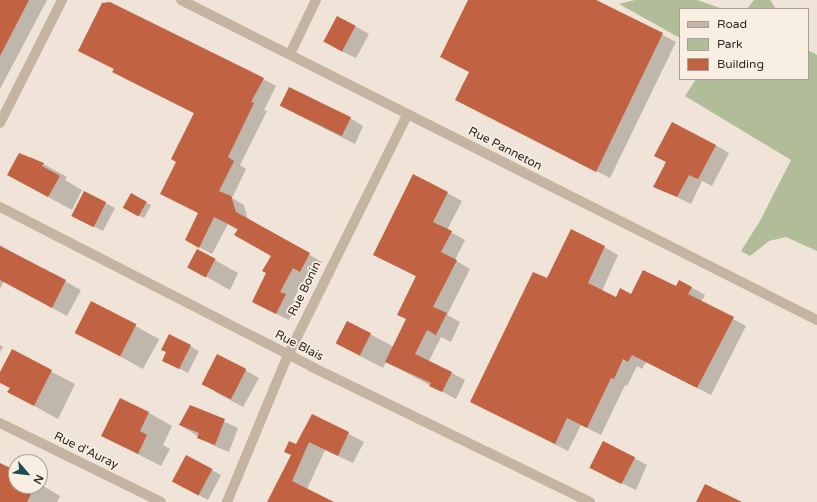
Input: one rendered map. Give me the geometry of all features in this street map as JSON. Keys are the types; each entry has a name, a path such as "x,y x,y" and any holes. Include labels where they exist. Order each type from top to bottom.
{"street":[{"path":"0,123 62,0"},
{"name":"Rue Panneton","path":"181,0 817,320"},
{"path":"290,54 316,0"},
{"name":"Rue Bonin","path":"226,502 288,355 407,115"},
{"name":"Rue Blais","path":"0,207 288,355 590,502"},
{"name":"Rue d'Auray","path":"0,423 161,502"}],"green space":[{"path":"635,0 697,0 720,8 679,8 679,37 619,4"},
{"path":"754,0 770,0 775,8 748,8"},
{"path":"809,51 817,55 817,251 786,237 769,241 750,256 741,251 760,221 791,160 685,96 695,80 809,80"}],"building":[{"path":"0,0 29,0 0,56"},
{"path":"468,0 596,0 663,33 596,172 455,100 469,72 440,57"},
{"path":"110,2 264,78 251,102 254,103 228,157 234,161 219,191 231,196 236,212 310,253 300,272 293,268 280,292 286,294 276,314 252,302 266,273 262,271 271,256 234,235 238,229 214,217 199,248 185,240 198,213 160,194 176,162 171,159 194,113 112,72 114,69 78,51 102,3"},
{"path":"337,16 356,26 342,51 323,42"},
{"path":"289,87 351,117 342,136 280,106"},
{"path":"672,122 716,145 698,179 689,175 677,197 653,187 666,162 654,156"},
{"path":"19,153 44,163 42,166 60,176 48,197 7,175"},
{"path":"413,174 448,192 433,222 452,231 441,252 457,260 433,307 447,313 436,335 427,330 415,354 452,372 442,392 429,386 431,383 385,362 406,319 397,315 416,276 373,255"},
{"path":"84,191 106,202 94,227 71,216"},
{"path":"131,193 147,202 139,217 123,208"},
{"path":"571,229 605,246 588,283 616,297 620,288 631,294 643,270 676,286 679,280 692,287 688,294 734,317 697,388 632,355 628,362 623,359 614,379 611,378 587,428 567,418 555,444 470,402 533,272 547,278"},
{"path":"0,246 66,280 52,308 0,280"},
{"path":"197,249 216,259 206,277 187,268"},
{"path":"91,301 136,324 120,356 75,333"},
{"path":"347,321 371,333 360,356 336,343"},
{"path":"169,334 191,345 179,369 162,361 166,352 161,350"},
{"path":"12,349 52,370 34,406 7,392 10,388 0,383 0,372"},
{"path":"217,354 246,369 231,399 202,384"},
{"path":"120,398 149,412 140,431 147,435 138,454 101,436"},
{"path":"190,405 225,419 215,445 197,438 199,433 179,425"},
{"path":"312,414 349,432 338,456 309,442 292,481 334,502 267,502 291,455 284,452 289,441 296,444"},
{"path":"603,441 635,457 621,484 589,468"},
{"path":"186,455 212,469 198,496 172,481"},
{"path":"0,463 8,467 8,494 31,494 27,502 0,502"},
{"path":"705,484 742,502 696,502"}]}
